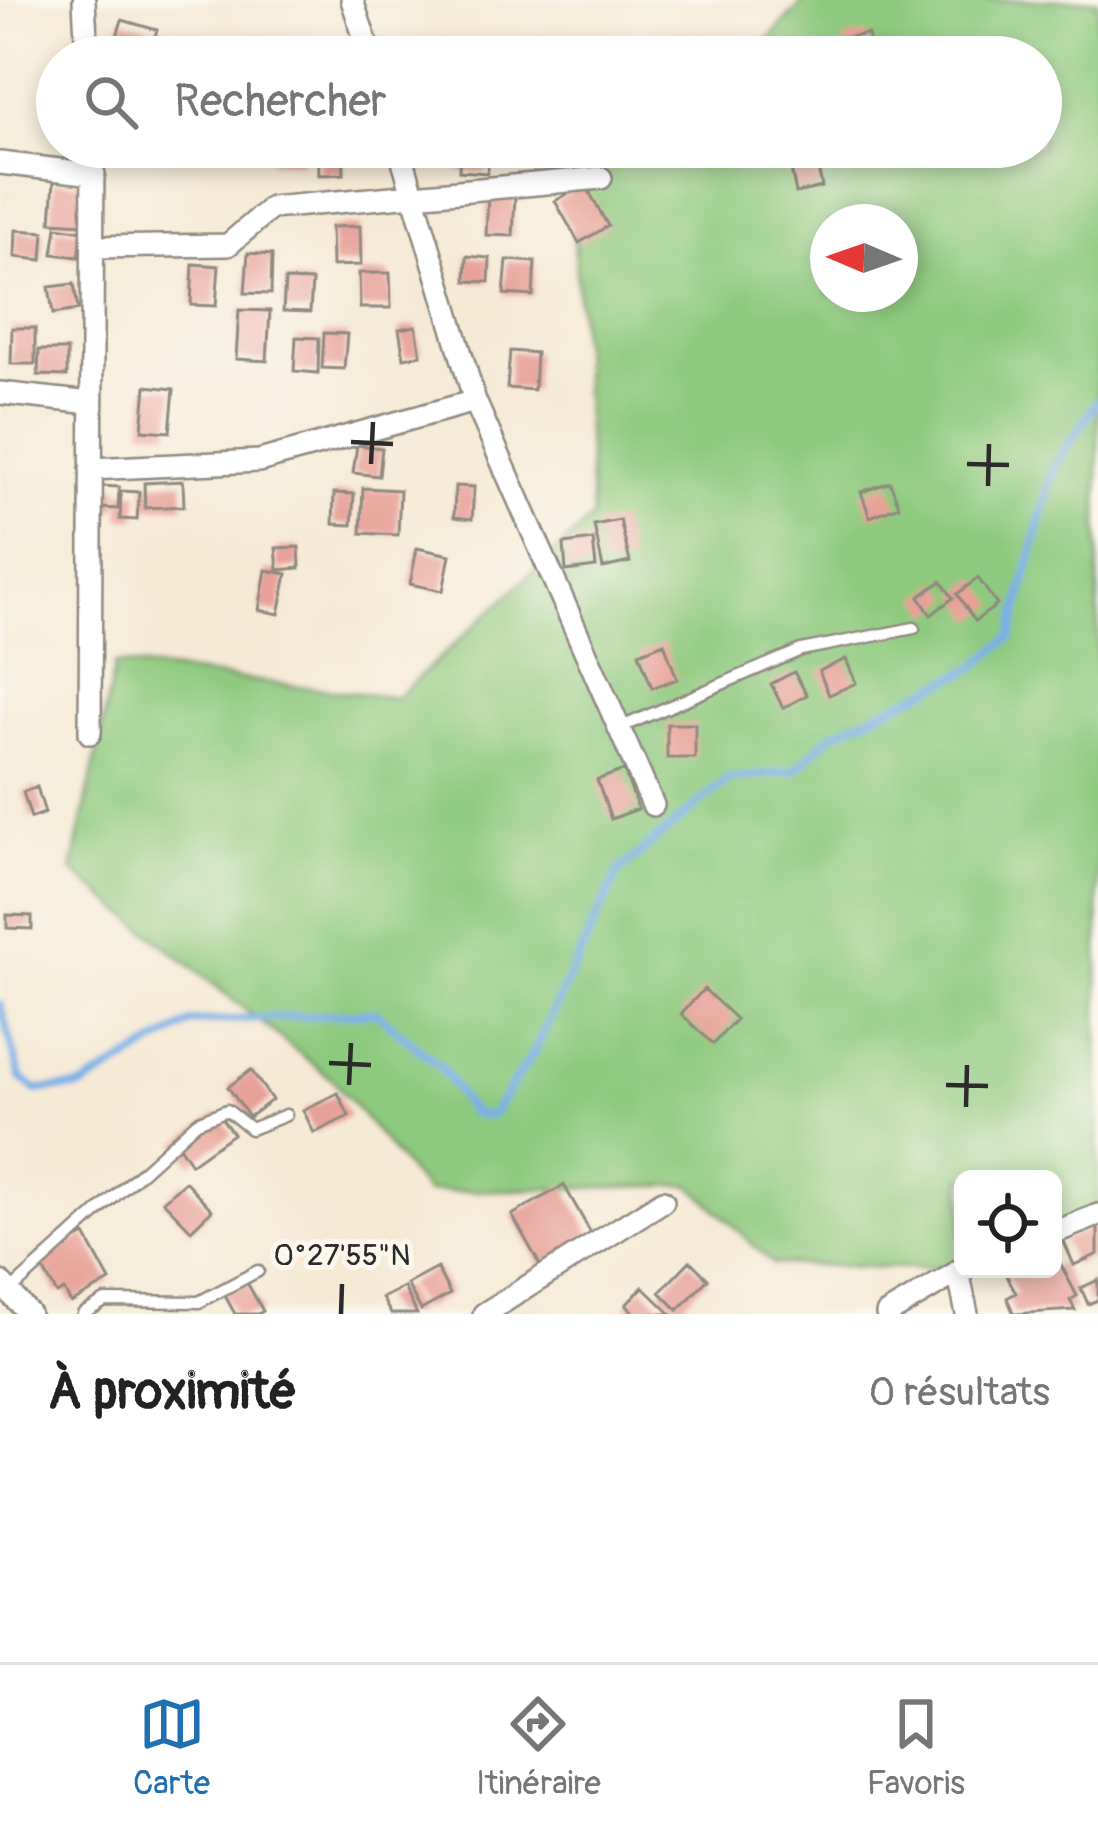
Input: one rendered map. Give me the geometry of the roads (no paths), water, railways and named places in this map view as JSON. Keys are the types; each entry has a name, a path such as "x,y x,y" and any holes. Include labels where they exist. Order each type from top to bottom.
{"street":[{"path":"84,0 86,36"},
{"path":"352,0 363,36"},
{"path":"0,163 36,167"},
{"path":"43,168 94,174"},
{"path":"90,734 94,168"},
{"path":"406,168 476,401 653,805"},
{"path":"93,247 228,245 271,208 602,178"},
{"path":"0,393 91,403"},
{"path":"91,470 259,460 476,401"},
{"path":"492,1312 663,1202"},
{"path":"1062,1229 1098,1215"},
{"path":"887,1314 954,1274"},
{"path":"961,1278 967,1314"},
{"path":"4,1287 29,1314"}],"lane":[{"path":"619,728 801,650 914,628"},
{"path":"4,1287 197,1122 227,1110 251,1129 286,1115"},
{"path":"83,1314 105,1301 200,1302 258,1270"}],"waterway":[{"path":"0,1004 21,1078 36,1090 82,1087 192,1022 376,1012 442,1068 471,1113 491,1116 534,1052 619,871 728,779 794,771 832,734 972,669 1012,636 1053,469 1098,400"}]}
